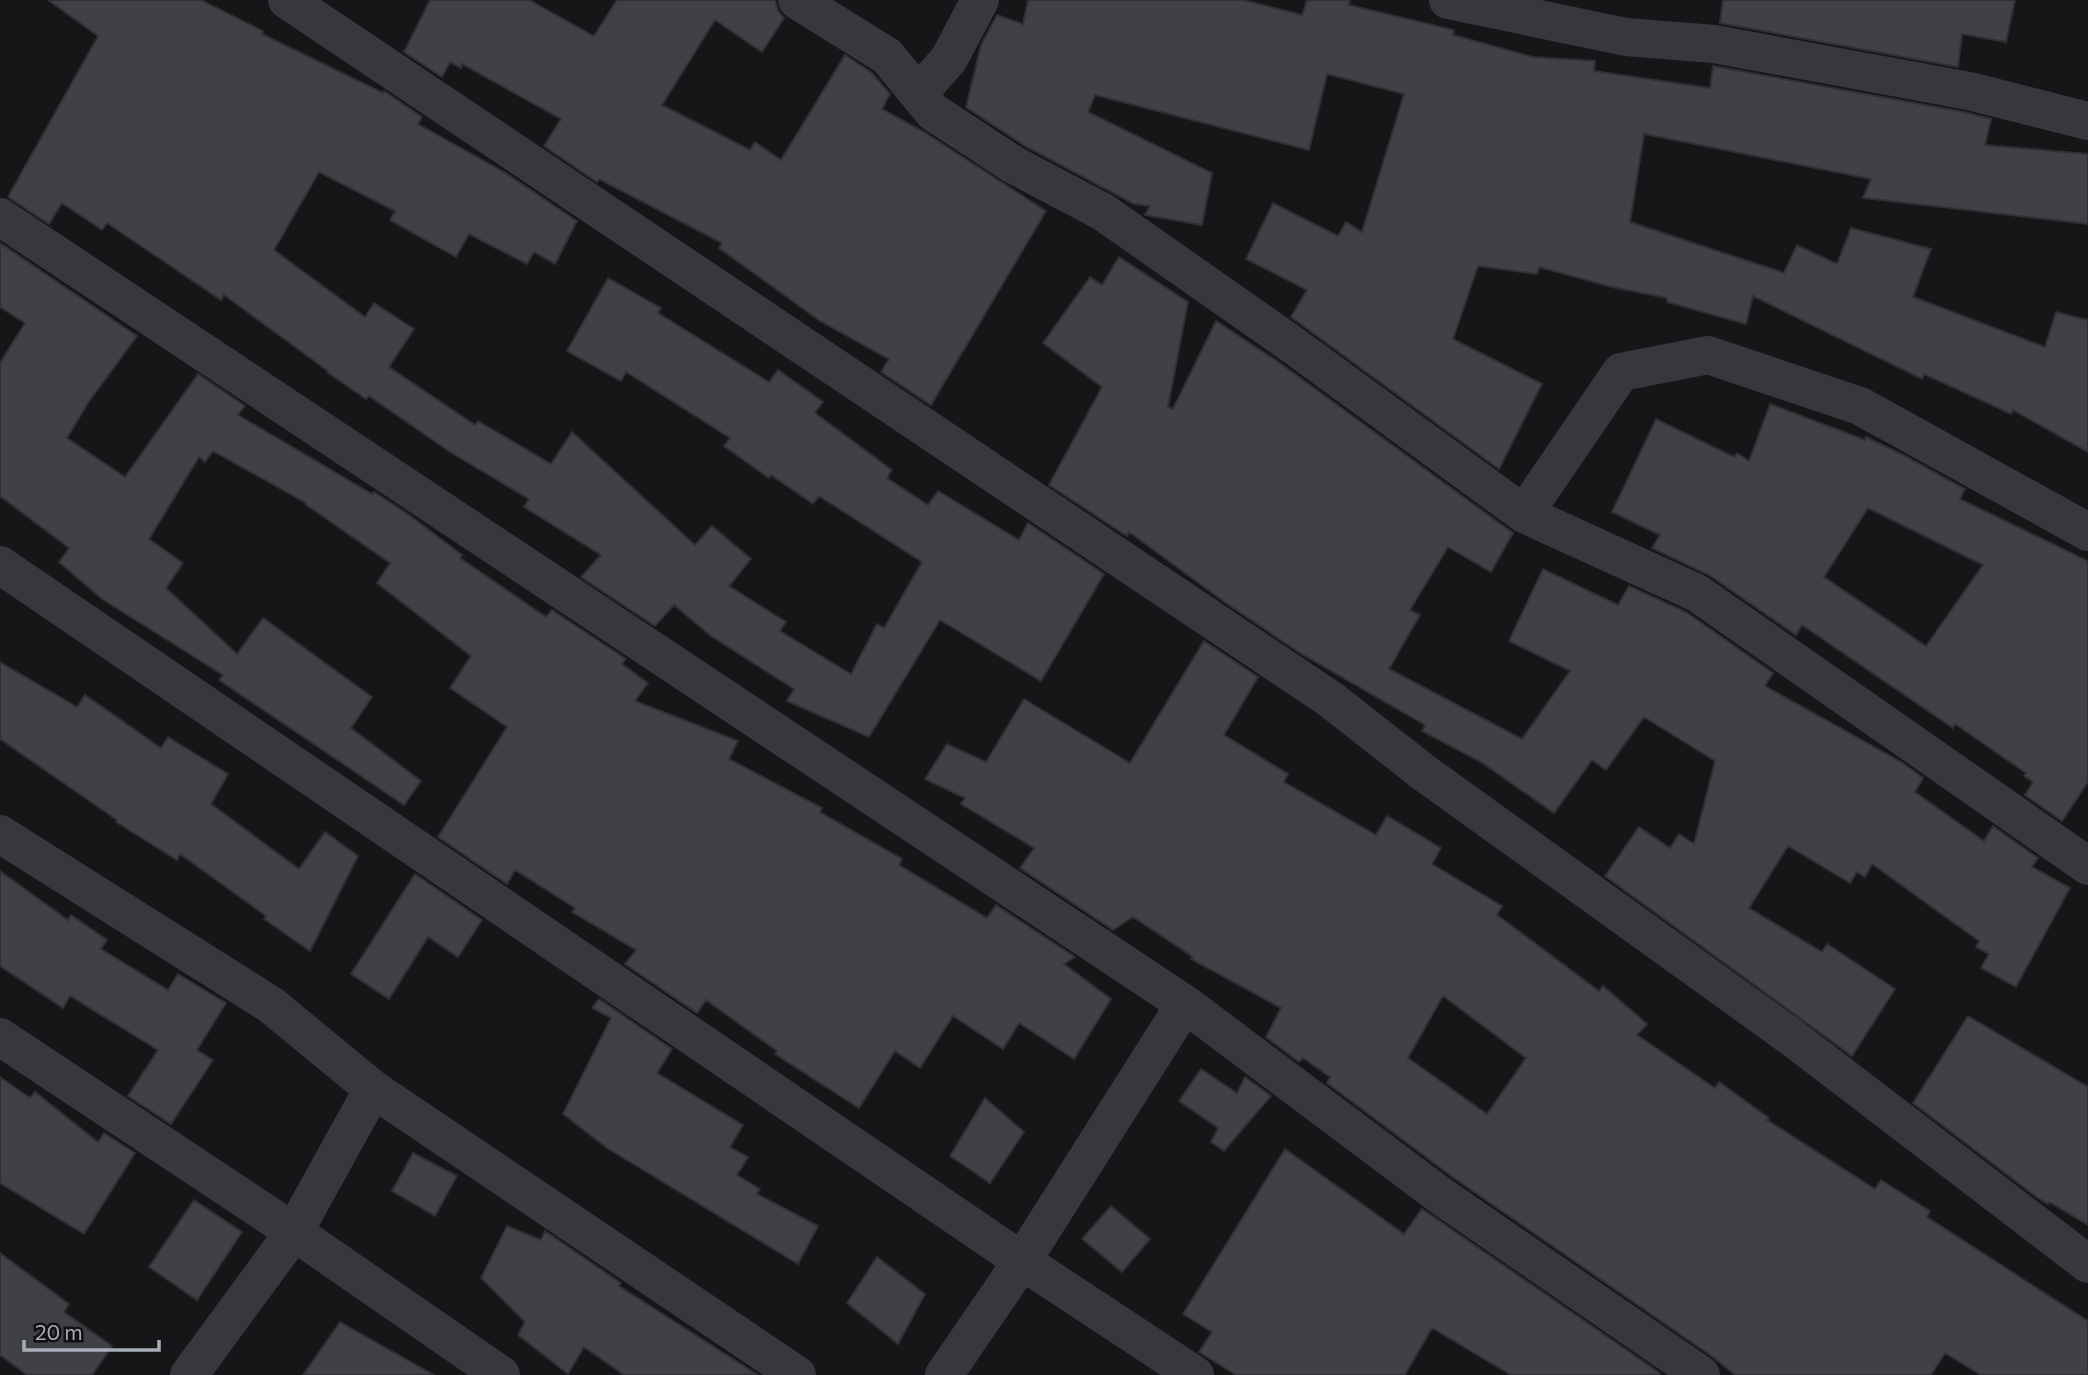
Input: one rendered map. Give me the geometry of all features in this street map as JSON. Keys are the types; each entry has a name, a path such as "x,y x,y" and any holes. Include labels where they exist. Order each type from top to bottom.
{"street":[{"path":"286,0 1330,699 1423,772 1790,1036 2088,1264"},
{"path":"797,0 887,56 933,112 1014,164 1104,212 1290,343 1524,514 1697,593 2088,866"},
{"path":"918,94 949,59 980,0"},
{"path":"1448,0 1626,37 1714,44 1969,91 2088,121"},
{"path":"0,217 1185,1004 1441,1196 1701,1375"},
{"path":"1524,514 1621,372 1708,355 1860,406 2088,532"},
{"path":"0,565 1022,1261 1195,1375"},
{"path":"0,834 271,1005 373,1089 797,1375"},
{"path":"944,1375 1022,1261 1185,1004"},
{"path":"0,1037 294,1232 501,1375"},
{"path":"189,1375 294,1232 373,1089"}],"building":[{"path":"48,0 201,0 263,31 262,34 383,93 384,91 422,117 418,124 504,172 577,221 555,264 534,252 527,264 469,234 456,257 390,220 395,211 319,172 274,250 365,317 374,303 414,329 389,367 475,425 478,421 551,464 572,432 695,545 712,526 751,559 729,586 786,622 780,631 851,674 877,624 884,628 922,562 819,496 813,504 771,475 769,478 724,446 730,438 626,372 621,381 567,351 608,278 661,308 658,313 769,382 778,370 823,402 815,413 892,470 887,478 928,505 938,491 1019,540 1028,523 1104,574 1041,681 940,620 869,737 787,701 794,689 711,636 674,605 655,626 581,577 601,555 524,507 529,499 450,452 369,396 366,399 224,295 221,300 107,223 102,230 62,203 49,224 8,197 98,36"},
{"path":"430,0 529,0 594,36 617,0 775,0 778,11 784,18 762,52 715,20 662,105 750,150 755,142 781,160 845,55 872,73 890,94 882,109 924,132 1046,211 931,405 881,372 889,359 820,321 719,248 722,243 599,179 597,182 544,146 561,119 462,64 461,68 450,62 442,77 404,52"},
{"path":"1028,0 1243,0 1302,15 1307,0 1350,0 1349,5 1454,30 1453,35 1533,57 1595,61 1594,71 1710,88 1713,66 1991,119 1985,145 2088,154 2088,224 1863,198 1871,179 1644,134 1630,222 1784,273 1797,245 1837,264 1851,228 1931,249 1913,297 2045,347 2056,312 2088,320 2088,452 2013,410 2011,414 1924,374 1922,379 1753,296 1746,324 1667,302 1667,298 1612,287 1539,267 1537,274 1478,266 1453,339 1542,384 1499,469 1291,317 1307,290 1246,259 1273,203 1338,236 1346,222 1362,232 1404,94 1327,74 1309,150 1095,95 1088,112 1212,173 1202,225 1145,215 1150,206 1134,204 1025,146 966,107 981,45 997,15 1023,24"},
{"path":"1723,0 2015,0 2006,42 1962,34 1958,67 1720,23"},
{"path":"0,243 137,336 88,403 67,438 125,477 198,374 245,406 238,415 372,494 374,492 462,555 460,558 546,617 552,610 626,659 622,664 648,683 635,701 738,741 729,759 822,808 820,812 902,859 899,865 987,918 996,905 1075,957 1064,964 1111,999 1074,1059 1019,1023 1003,1049 953,1016 920,1068 895,1051 859,1108 775,1054 777,1051 706,1000 697,1013 625,964 636,950 572,912 575,908 515,870 507,884 438,837 507,727 450,688 471,656 377,583 390,563 306,503 213,451 205,462 199,457 149,539 183,563 166,588 237,654 263,618 372,697 351,728 421,781 404,805 219,680 223,675 102,599 59,562 69,548 0,496 0,363 25,323 0,307"},
{"path":"1119,257 1188,302 1168,407 1173,409 1216,321 1277,361 1513,533 1491,572 1448,547 1410,610 1420,615 1389,669 1522,739 1570,671 1509,641 1543,569 1618,605 1629,586 1686,612 1773,673 1765,686 1903,763 1923,778 1915,792 1984,841 1993,826 2038,858 2032,867 2070,888 2016,987 1981,968 1989,954 1976,947 1979,941 1872,864 1865,877 1857,872 1850,883 1788,846 1749,908 1822,952 1827,944 1895,989 1852,1056 1605,876 1639,827 1670,848 1679,834 1694,844 1715,761 1644,717 1606,770 1592,760 1554,813 1481,762 1422,731 1425,725 1300,653 1129,532 1127,536 1049,485 1102,387 1043,343 1090,277 1102,285"},
{"path":"1770,404 1865,440 1866,437 1905,456 1965,489 1960,499 2088,561 2088,782 2062,821 2025,795 2033,782 2024,776 2026,773 1955,724 1953,728 1802,625 1796,635 1709,575 1652,548 1660,535 1612,512 1656,419 1734,457 1737,453 1749,461","holes":["1868,508 1983,565 1926,646 1824,577"]},
{"path":"1204,641 1258,677 1224,735 1288,774 1284,782 1376,835 1387,816 1441,848 1432,864 1502,906 1497,915 1599,991 1603,986 1647,1024 1637,1035 1715,1088 1719,1082 1769,1118 1767,1120 1875,1189 1881,1180 1930,1211 1927,1217 2088,1321 2088,1375 1981,1375 1945,1353 1931,1375 1735,1375 1713,1357 1454,1178 1327,1083 1330,1077 1303,1058 1299,1062 1266,1037 1281,1008 1191,959 1193,957 1133,917 1113,930 1020,868 1034,848 961,804 965,798 925,779 947,744 986,762 1024,699 1130,763","holes":["1443,996 1526,1058 1487,1114 1408,1058"]},
{"path":"0,662 77,707 85,695 161,748 168,737 228,774 211,804 299,869 325,832 358,856 310,951 180,854 177,860 116,822 117,820 0,739"},
{"path":"0,871 68,920 71,915 107,940 101,949 168,990 178,974 226,1003 197,1050 213,1060 171,1124 128,1096 158,1050 70,996 63,1008 0,966"},
{"path":"415,874 482,920 458,957 428,937 389,999 351,974"},
{"path":"599,999 672,1049 657,1073 743,1125 730,1147 748,1157 737,1175 760,1189 757,1194 818,1226 798,1264 607,1148 563,1114 611,1018 592,1008"},
{"path":"1968,1016 2088,1087 2088,1225 2038,1198 1913,1103"},
{"path":"1201,1069 1237,1093 1245,1077 1271,1096 1224,1151 1211,1142 1218,1128 1179,1101"},
{"path":"0,1077 30,1098 35,1092 98,1142 104,1133 135,1153 84,1234 0,1183"},
{"path":"985,1098 1024,1132 990,1183 950,1156"},
{"path":"1285,1149 1404,1234 1422,1209 1660,1373 1659,1375 1511,1375 1432,1328 1405,1375 1236,1375 1199,1352 1212,1332 1183,1314"},
{"path":"413,1153 457,1176 435,1216 392,1191"},
{"path":"194,1200 242,1232 197,1300 149,1267"},
{"path":"1111,1206 1150,1239 1122,1272 1082,1239"},
{"path":"507,1226 541,1240 545,1231 621,1283 619,1286 758,1375 624,1375 584,1347 568,1374 518,1335 525,1322 481,1278"},
{"path":"0,1253 69,1304 64,1312 112,1346 92,1375 27,1375 0,1355"},
{"path":"877,1257 925,1294 898,1344 847,1303"},
{"path":"340,1322 434,1375 303,1375"}]}
